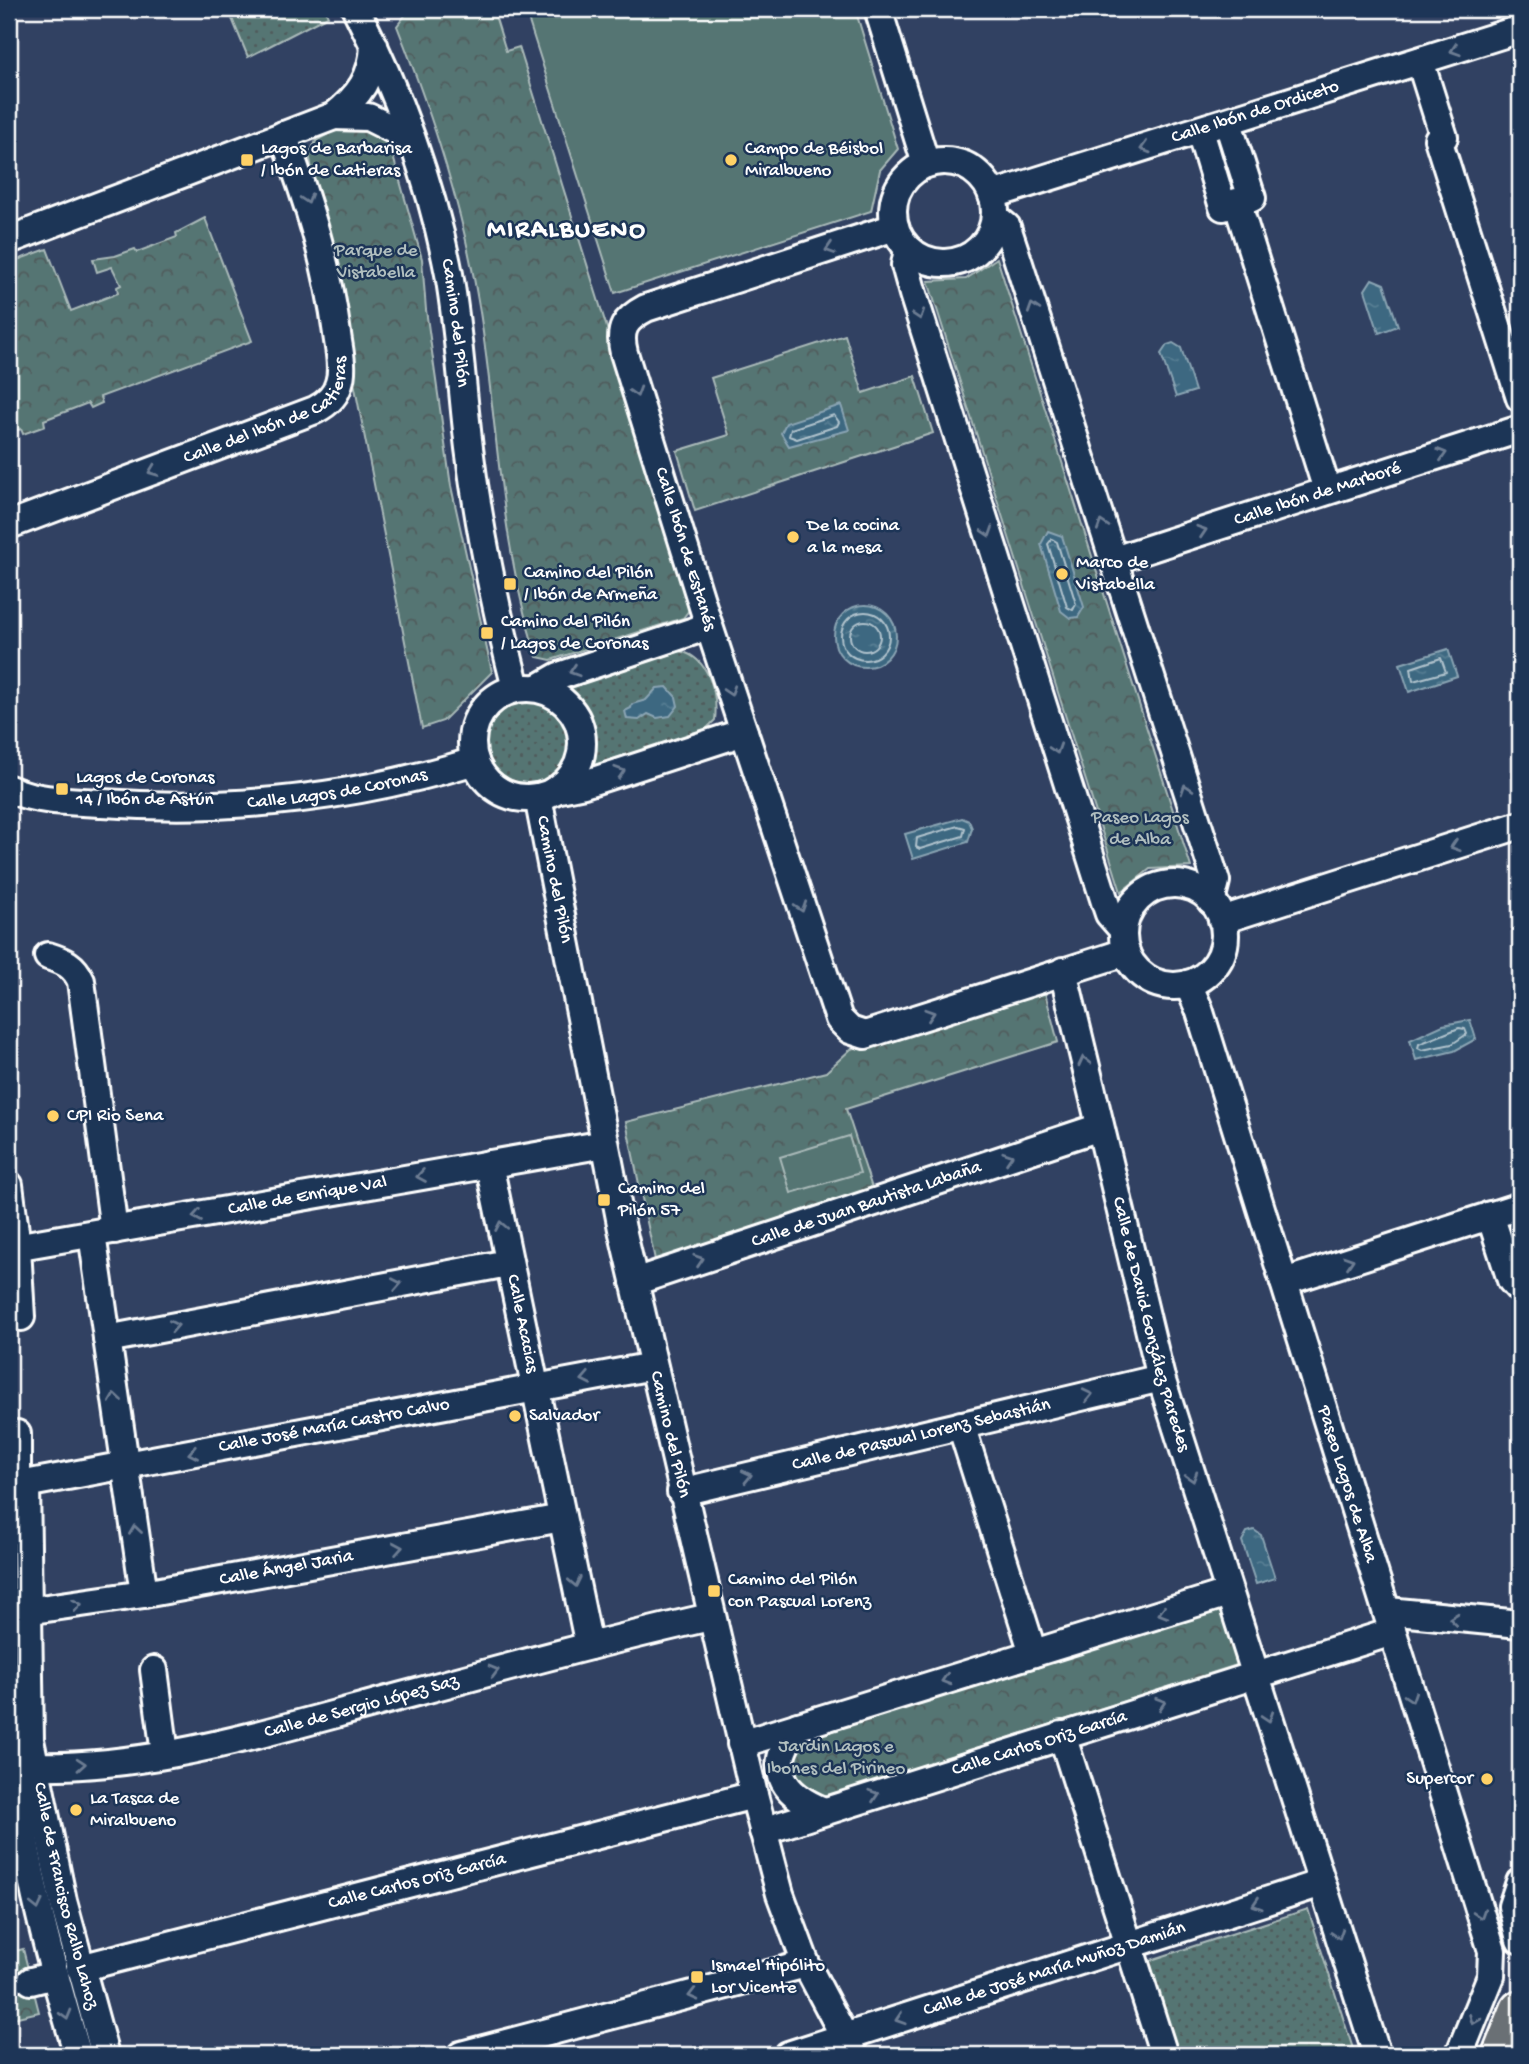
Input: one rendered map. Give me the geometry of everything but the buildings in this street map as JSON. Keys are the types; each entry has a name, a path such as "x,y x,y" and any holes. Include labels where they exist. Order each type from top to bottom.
{"highway":[{"path":"1502,2055 1520,2010"}],"street":[{"name":"Camino del Pilón","path":"356,9 374,45 430,195 449,274 478,511 527,688"},
{"path":"878,9 926,164"},
{"name":"Calle Ibón de Ordiceto","path":"993,206 1200,131 1520,29"},
{"path":"9,240 334,116 352,102 364,85 371,70 374,45"},
{"path":"1420,61 1444,137 1438,139 1520,398"},
{"path":"334,116 368,117 410,138"},
{"path":"1200,131 1223,207 1252,198 1228,123"},
{"name":"Calle del Ibón de Catieras","path":"9,525 315,410 335,394 341,366 331,292 316,230 283,135"},
{"path":"942,161 958,163 972,170 993,206 1007,227 1014,248 1216,881 1216,910 1224,933 1219,959 1211,970 1188,984 1157,983 1133,965 1109,914 905,265 895,196 907,177 926,164 942,161"},
{"path":"1237,202 1326,490"},
{"path":"901,238 921,258 937,263 953,263 969,257 982,247 991,233 993,206"},
{"name":"Calle Ibón de Estanés","path":"901,238 646,308 632,315 622,326 624,353 709,626 839,1020 850,1030 865,1035 1063,971"},
{"name":"Calle Ibón de Marboré","path":"1114,560 1520,429"},
{"path":"709,626 499,695 480,715 472,742 475,761 482,775 507,794 546,794 744,732"},
{"path":"527,688 554,694 567,704 582,734 577,766 568,780 546,794"},
{"name":"Calle Lagos de Coronas","path":"15,797 133,805 257,804 376,787 475,761"},
{"name":"Camino del Pilón","path":"546,794 605,1144 710,1617 780,1894 806,1964 848,2046"},
{"path":"1216,910 1520,825"},
{"path":"1124,941 1127,914 1136,900 1150,890 1166,885 1182,885 1198,890 1216,910"},
{"path":"1063,971 1124,941"},
{"path":"48,956 65,961 77,970 81,981 103,1232 107,1339 144,1594"},
{"name":"Calle de David González Paredes","path":"1063,971 1161,1378 1377,2055"},
{"name":"Paseo Lagos de Alba","path":"1188,984 1199,1009 1492,1951 1493,1971 1459,2055"},
{"name":"Calle de Juan Bautista Labaña","path":"635,1282 1100,1127"},
{"name":"Calle de Enrique Val","path":"13,1248 605,1144"},
{"name":"Calle Acacias","path":"489,1164 533,1389 589,1646"},
{"path":"9,1185 21,1317"},
{"path":"1284,1282 1520,1206"},
{"path":"1490,1215 1511,1280 1520,1290"},
{"path":"107,1339 508,1263"},
{"name":"Calle José María Castro Calvo","path":"15,1488 653,1366"},
{"name":"Calle de Pascual Lorenz Sebastián","path":"681,1492 1161,1378"},
{"path":"961,1425 1033,1653"},
{"name":"Calle de Francisco Rallo Lahoz","path":"17,1434 15,1488 19,1765 27,1859 78,2055"},
{"name":"Calle Ángel Jaria","path":"18,1612 144,1594 562,1518"},
{"path":"741,1744 1228,1593"},
{"name":"Calle de Sergio López Saz","path":"19,1765 104,1763 259,1735 589,1646 710,1617"},
{"path":"1254,1673 1390,1622 1520,1624"},
{"path":"154,1670 165,1754"},
{"name":"Calle Carlos Oriz García","path":"762,1830 1254,1673"},
{"path":"798,1726 783,1748 780,1772 790,1792 806,1804 824,1811"},
{"path":"1062,1735 1164,2055"},
{"name":"Calle Carlos Oriz García","path":"55,1974 754,1795"},
{"path":"1520,1882 1512,1906 1520,1940"},
{"name":"Calle de José María Muñoz Damián","path":"788,2055 848,2046 1129,1945 1322,1883"},
{"path":"461,2055 806,1964"},
{"name":"Calle de Francisco Rallo Lahoz","path":"55,1974 105,2055"}],"green space":[{"path":"228,9 325,9 328,16 248,57"},
{"name":"Parque de Vistabella","path":"410,9 493,9 506,51 519,47 690,593 693,605 683,618 551,660 537,657 507,529 480,312 465,238 435,131 397,26"},
{"name":"Campo de Béisbol Miralbueno","path":"525,9 855,9 898,149 880,170 871,211 615,293"},
{"name":"Parque de Vistabella","path":"341,127 387,135 422,259 426,310 451,486 492,672 443,721 422,728 309,154 316,141"},
{"path":"205,218 252,341 100,397 102,403 91,408 88,403 44,420 45,426 23,434 21,429 9,433 9,263 47,249 71,311 118,293 117,287 121,285 112,267 97,272 93,259 115,256 135,249 137,252 177,237 176,233"},
{"name":"Paseo Lagos de Alba","path":"997,258 1191,867 1150,869 1121,892 928,281 966,279"},
{"path":"845,335 863,393 915,376 933,433 695,511 677,451 729,435 711,378"},
{"path":"680,651 698,661 710,678 715,699 715,720 703,732 594,767 595,744 591,723 582,704 567,687"},
{"path":"526,698 543,701 558,711 568,726 571,743 568,760 558,775 543,785 526,788 509,785 494,775 484,760 481,743 484,726 494,711 509,701"},
{"path":"1044,989 1058,1042 846,1109 873,1191 655,1260 626,1122 826,1072 851,1049"},
{"path":"849,1136 860,1173 791,1193 780,1157"},
{"name":"Jardin Lagos e Ibones del Pirineo","path":"1222,1605 1240,1664 824,1797 802,1788 791,1776 791,1753 802,1733"},
{"path":"1308,1909 1355,2055 1178,2055 1148,1961"},
{"path":"23,1949 39,2012 9,2019 9,1953"}],"water":[{"path":"1372,279 1384,284 1398,326 1379,333 1365,290"},
{"path":"1173,343 1181,348 1195,391 1176,397 1161,354 1167,345"},
{"path":"841,405 849,430 789,446 781,433 786,423"},
{"path":"1048,531 1062,536 1084,607 1078,617 1070,618 1061,611 1041,544"},
{"path":"865,605 877,607 887,614 894,624 894,648 887,658 877,665 865,667 853,665 843,658 836,648 834,636 836,624 843,614 853,607"},
{"path":"1448,649 1457,676 1409,692 1400,664"},
{"path":"667,687 676,697 678,706 670,716 657,718 648,714 639,720 627,719 625,711 631,708 632,704 646,700 657,688"},
{"path":"962,818 969,821 972,828 968,842 913,859 905,834"},
{"path":"1470,1020 1476,1039 1454,1051 1416,1060 1410,1040 1443,1025"},
{"path":"1254,1530 1261,1535 1275,1578 1256,1584 1242,1541 1247,1532"}],"place":[{"name":"Lagos de Barbarisa / Ibón de Catieras","path":"247,160"},
{"name":"Campo de Béisbol Miralbueno","path":"731,160"},
{"name":"De la cocina a la mesa","path":"793,537"},
{"name":"Marco de Vistabella","path":"1062,574"},
{"name":"Camino del Pilón / Ibón de Armeña","path":"510,584"},
{"name":"Camino del Pilón / Lagos de Coronas","path":"487,633"},
{"name":"Lagos de Coronas 14 / Ibón de Astún","path":"62,789"},
{"name":"CPI Rio Sena","path":"53,1116"},
{"name":"Camino del Pilón 57","path":"604,1200"},
{"name":"Salvador","path":"515,1416"},
{"name":"Camino del Pilón con Pascual Lorenz","path":"714,1591"},
{"name":"Supercor","path":"1487,1779"},
{"name":"La Tasca de Miralbueno","path":"76,1810"},
{"name":"Ismael Hipólito Lor Vicente","path":"697,1977"}],"district":[{"name":"MIRALBUENO","path":"567,231"}]}
